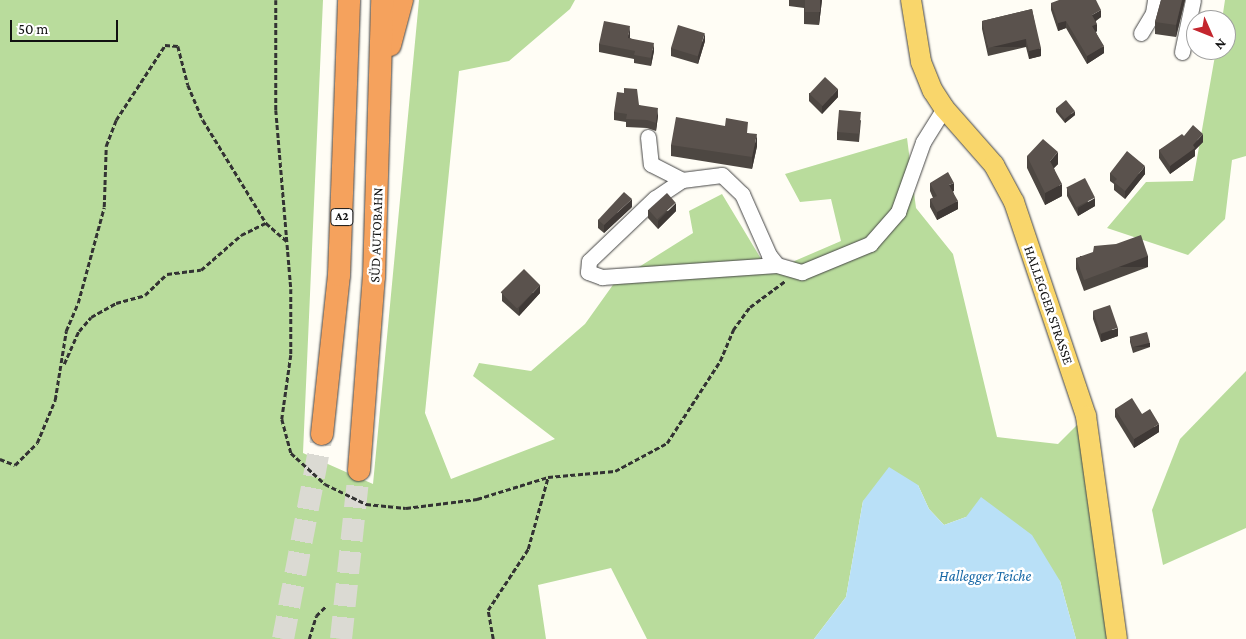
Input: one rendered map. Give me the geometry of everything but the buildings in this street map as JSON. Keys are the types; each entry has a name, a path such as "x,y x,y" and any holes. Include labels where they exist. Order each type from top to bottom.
{"highway":[{"name":"A2","path":"322,434 339,275 349,0"},
{"name":"SÜD AUTOBAHN","path":"359,470 374,277 382,80 382,0"},
{"path":"382,80 402,0"}],"main road":[{"name":"HALLEGGER STRASSE","path":"911,0 921,62 944,108 994,165 1014,202 1086,416 1117,639"}],"street":[{"path":"1141,33 1153,13 1155,0"},
{"path":"1182,52 1193,0"},
{"path":"777,265 769,255 742,194 722,176 682,180 655,198 589,261 588,272 602,277 777,265 802,272 870,244 898,212 922,142 944,108"},
{"path":"648,137 651,164 682,180"}],"path":[{"path":"276,0 276,110 288,241 291,355 282,419 291,454 325,484 366,504 406,508 477,499 548,477 615,471 668,443 720,361 733,330 750,307 802,272"},
{"path":"0,459 15,465 37,443 55,400 63,368 66,331 78,303 104,207 106,146 116,120 165,45 178,46 188,85 203,120 266,223 288,241"},
{"path":"63,368 79,332 91,317 116,303 145,295 167,274 201,270 241,234 266,223"},
{"path":"493,639 488,610 528,549 548,477"},
{"path":"309,639 316,616 325,607"}],"green space":[{"path":"0,0 323,0 303,453 373,484 419,0 575,0 570,9 509,61 459,71 425,413 451,479 555,439 473,376 479,363 531,371 585,324 615,282 693,233 689,211 722,194 769,272 841,241 831,199 800,202 785,174 907,138 916,208 953,254 997,437 1058,444 1086,416 1117,639 1076,639 1060,581 966,517 944,525 929,509 918,485 863,501 846,597 814,639 647,639 611,568 538,585 546,639 0,639"},
{"path":"1225,0 1246,0 1246,156 1232,160 1225,219 1188,255 1107,228 1146,182 1193,181 1214,60 1236,60 1236,10 1224,10"},
{"path":"1246,371 1246,528 1163,565 1152,510 1180,439"}],"water":[{"name":"Hallegger Teiche","path":"889,467 918,485 929,509 944,525 966,517 981,497 1032,535 1060,581 1076,639 814,639 846,597 863,501"}],"tunnel":[{"path":"283,639 322,434"},
{"path":"341,639 359,470"}]}
